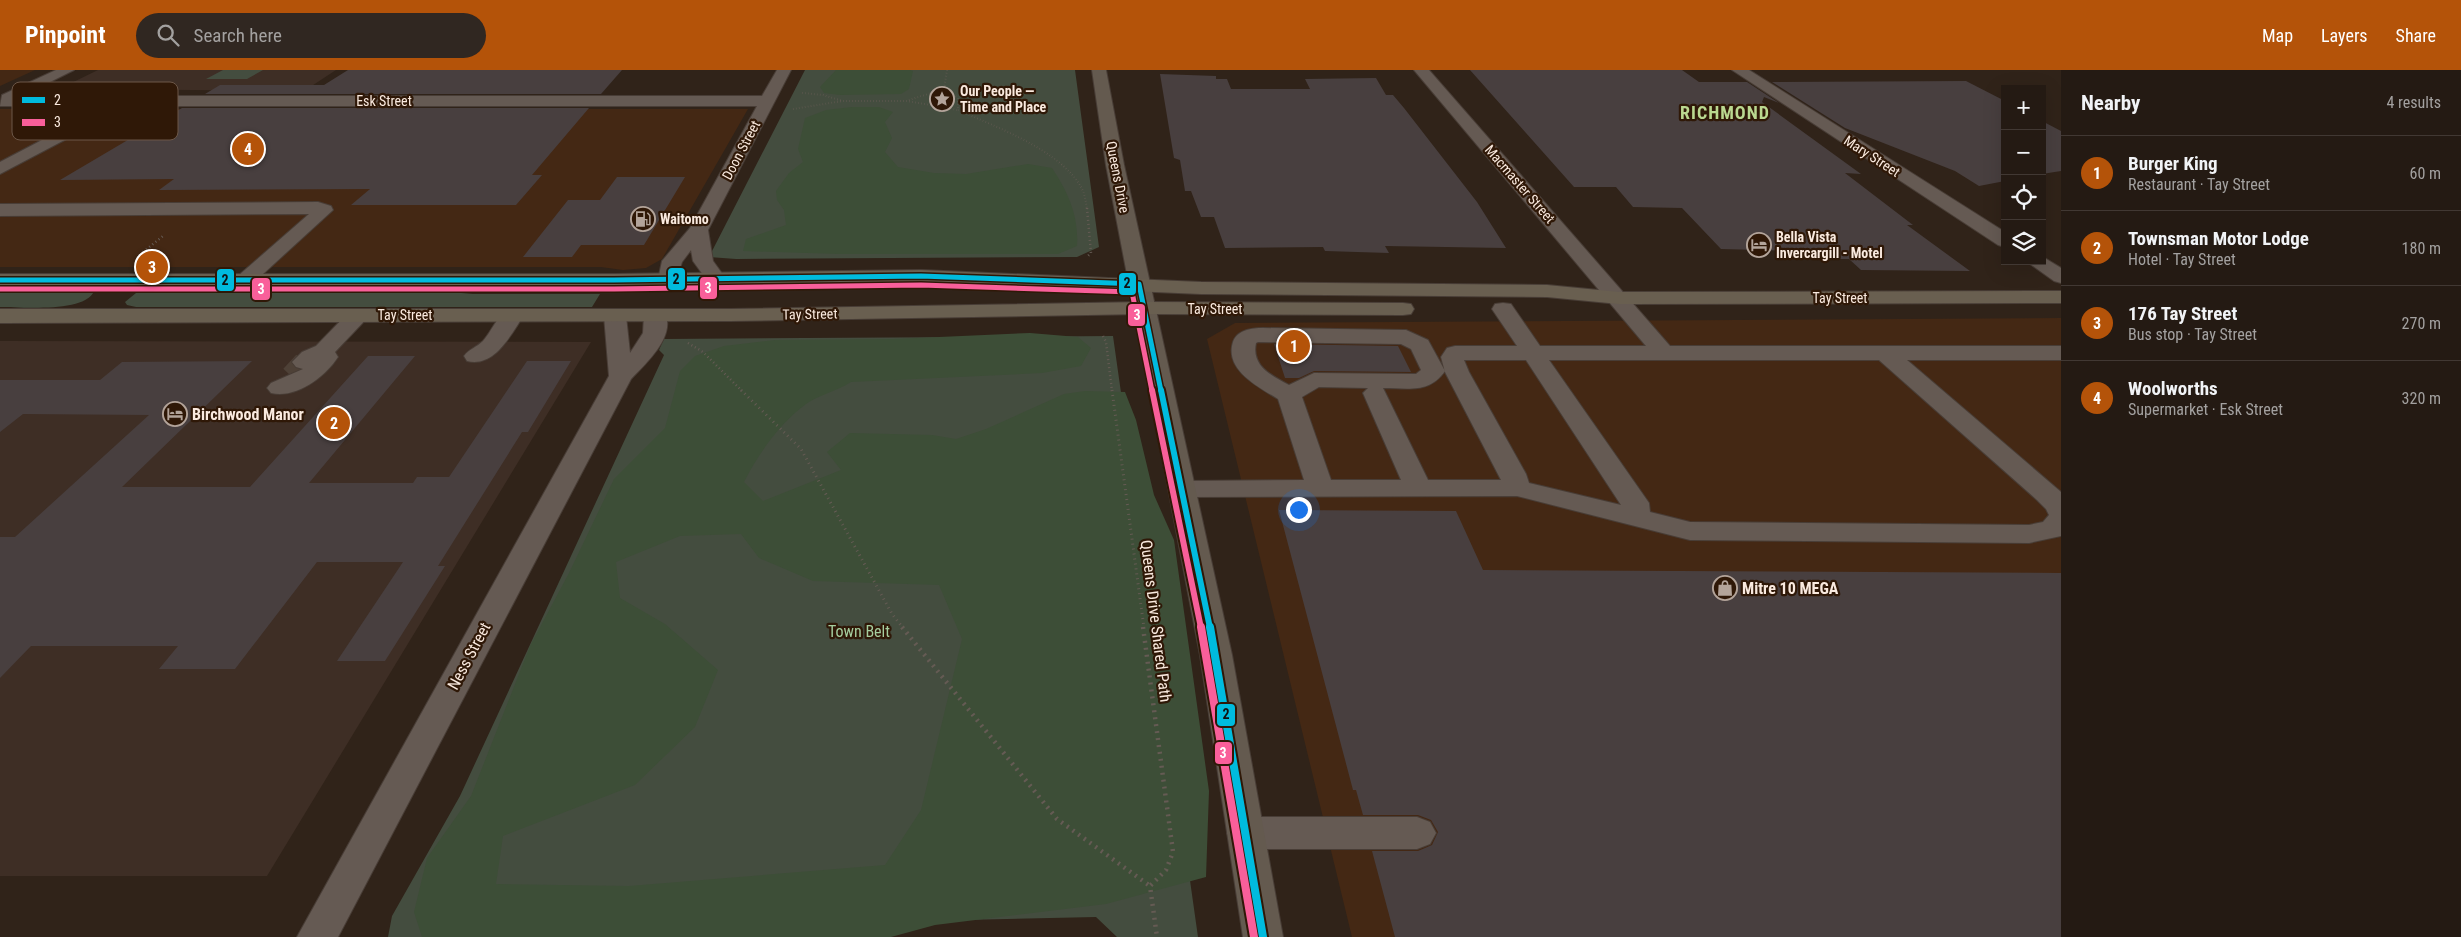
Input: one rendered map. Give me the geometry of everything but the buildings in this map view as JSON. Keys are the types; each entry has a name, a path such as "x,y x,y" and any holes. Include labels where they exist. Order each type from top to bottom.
{"highway":[{"name":"Tay Street","path":"0,280 668,280 921,276 1201,288 1547,291 1619,298 2061,297"},
{"path":"85,316 134,280"},
{"path":"590,280 640,297 655,315"},
{"path":"668,280 673,287 691,299 730,315"},
{"name":"Tay Street","path":"0,316 615,316 1144,308 1559,309 1619,298"}],"main road":[{"name":"Queens Drive","path":"1099,70 1115,165 1216,655 1263,937"}],"street":[{"path":"41,82 67,70"},
{"name":"Doon Street","path":"668,280 672,261 698,230 784,70"},
{"name":"Macmaster Street","path":"1421,70 1619,298 1663,352"},
{"name":"Mary Street","path":"1739,70 2001,238"},
{"path":"0,101 12,95"},
{"name":"Esk Street","path":"178,101 767,101"},
{"path":"0,169 54,140"},
{"path":"0,210 318,208 324,210 245,280"},
{"path":"698,230 704,261 716,279"},
{"path":"2042,265 2061,277"},
{"path":"1502,309 1635,503 1636,516"},
{"path":"306,363 359,315"},
{"path":"475,356 490,347 513,315"},
{"name":"Ness Street","path":"318,937 621,376 650,344 658,327 655,315"},
{"path":"615,316 621,376"},
{"path":"1289,395 1314,380 1422,380 1433,374 1431,367 1417,341 1399,336 1254,335 1245,340 1244,350 1249,368 1263,380 1289,395 1320,489"},
{"path":"1517,488 1513,474 1457,372 1452,354 1459,352 1531,351 2061,352"},
{"path":"1884,352 2047,494 2059,506 2061,513"},
{"path":"1431,367 1457,372"},
{"path":"1375,393 1418,488"},
{"path":"1182,490 1517,488 1636,516 1680,529 1758,532 2029,534 2052,529 2061,519"},
{"path":"1246,833 1417,833"}],"path":[{"path":"944,89 947,70"},
{"path":"907,101 944,89"},
{"path":"944,89 958,98 958,110"},
{"path":"794,93 823,95 843,101"},
{"path":"786,109 817,107 843,101 907,101 958,110 1028,143 1048,156 1077,181 1084,193 1091,253 1086,258"},
{"name":"Queens Drive Shared Path","path":"1100,334 1106,342 1173,852 1166,870 1150,886"},
{"path":"686,342 703,352 801,450 892,614 1057,818 1150,886 1157,937"}],"shaded area":[{"path":"0,70 35,70 0,86"},
{"path":"98,70 336,70 304,91 178,90 178,82 73,82"},
{"path":"0,109 12,109 12,140 178,140 178,109 748,109 662,259 646,268 623,270 601,267 0,267"},
{"path":"2061,318 2061,937 1352,937 1207,339 1235,323"},
{"path":"0,341 591,342 267,876 0,876"}],"green space":[{"path":"223,70 263,70 247,79 206,79"},
{"path":"805,70 1075,70 1099,247 1077,257 736,259 709,257"},
{"path":"836,70 913,71 909,89 901,94 840,95 824,93 820,87"},
{"path":"852,107 879,107 893,112 885,122 892,138 885,152 898,167 934,173 966,174 1028,164 1052,168 1063,186 1074,214 1077,246 1058,254 838,254 743,251 746,239 786,225 784,210 777,200 776,191 789,173 803,162 798,149 805,118 826,110"},
{"path":"0,288 84,288 94,291 88,298 79,303 66,306 36,308 0,307"},
{"path":"161,288 403,288 473,294 600,294 592,307 136,307 127,305 125,302 136,293"},
{"name":"Town Belt","path":"1030,333 1078,337 1091,348 1081,366 1042,373 851,382 811,401 796,412 770,440 744,482 763,501 841,470 827,452 850,433 932,435 956,439 986,429 1064,394 1085,391 1125,392 1136,420 1154,495 1174,540 1209,791 1206,877 1106,904 935,925 891,937 422,937 414,912 427,858 471,796 530,646 569,573 614,479 665,428 680,371 695,356 724,346 775,340 894,339","holes":["741,534 759,558 813,581 939,585 962,639 921,810 885,865 629,886 496,884 503,836 635,785 695,727 718,670 665,624 620,598 616,562 680,536"]},
{"name":"Town Belt","path":"1113,336 1198,937 1117,937 1096,917 474,931 462,937 388,937 392,916 460,796 664,355 659,350 664,339"}],"tunnel":[{"path":"291,376 304,362"}],"transit line":[{"name":"2","path":"0,280 614,280 921,276 1139,284 1216,655 1263,937"},
{"name":"3","path":"0,289 614,289 921,285 1132,292 1207,657 1254,937"}],"place":[{"name":"Our People — Time and Place","path":"942,99"},
{"name":"Woolworths","path":"248,149"},
{"name":"Waitomo","path":"643,219"},
{"name":"Bella Vista Invercargill - Motel","path":"1759,245"},
{"name":"176 Tay Street","path":"152,267"},
{"name":"Burger King","path":"1294,346"},
{"name":"Birchwood Manor","path":"175,414"},
{"name":"Townsman Motor Lodge","path":"334,423"},
{"name":"Mitre 10 MEGA","path":"1725,588"}],"district":[{"name":"RICHMOND","path":"1725,112"}]}
